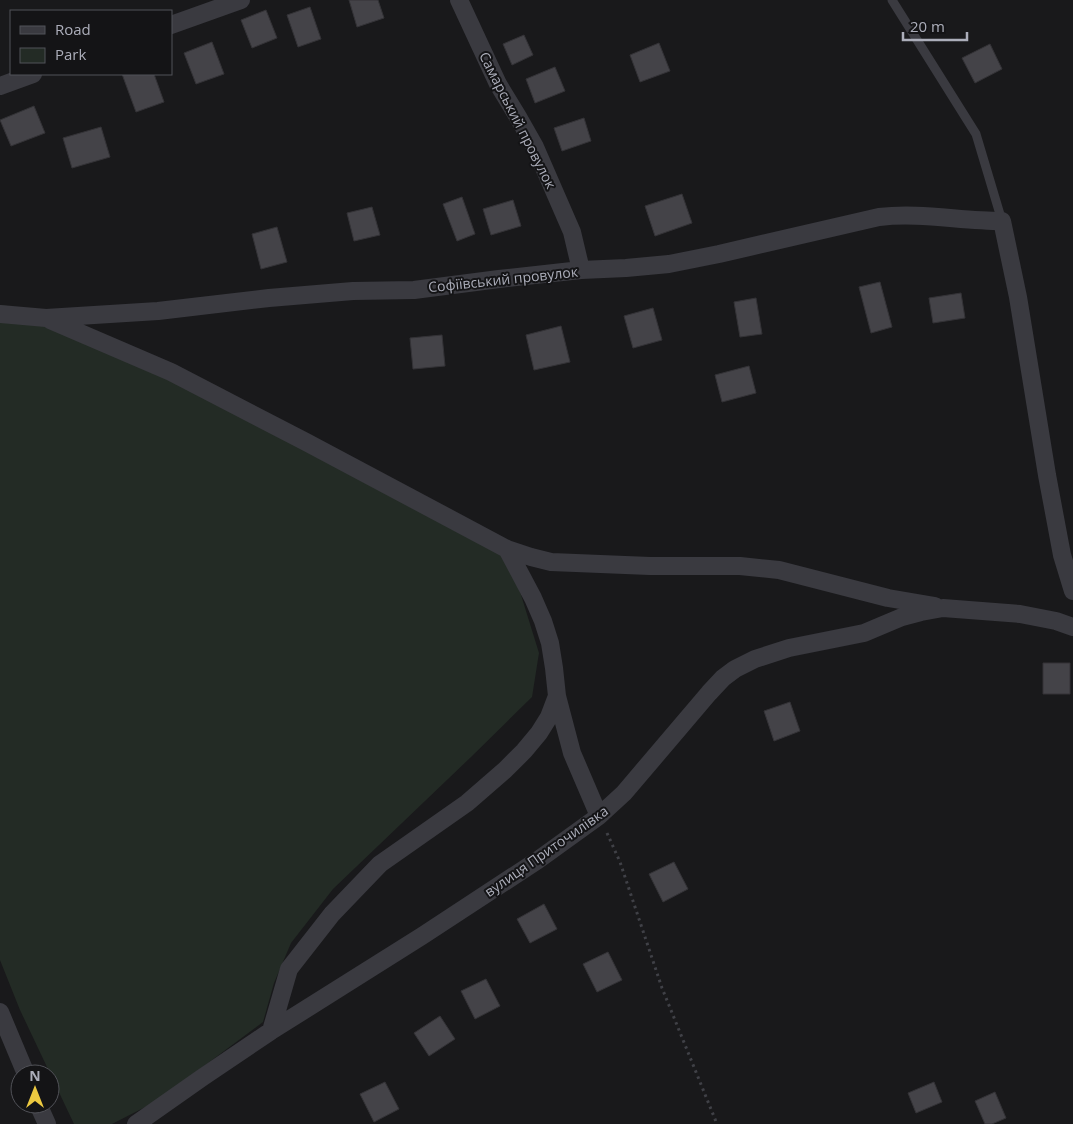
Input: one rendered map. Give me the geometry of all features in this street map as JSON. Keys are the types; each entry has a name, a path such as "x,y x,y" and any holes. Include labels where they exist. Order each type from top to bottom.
{"street":[{"path":"172,25 241,0"},
{"name":"Самарський провулок","path":"459,0 498,84 535,147 572,232 582,270"},
{"path":"0,86 31,75"},
{"name":"Софіївський провулок","path":"0,314 46,318 158,311 269,298 353,291 414,290 582,270 669,264 879,216 915,215 975,221 1002,221"},
{"path":"1002,221 1020,307 1062,555 1073,591"},
{"path":"46,318 171,372 507,549 531,557 551,562 650,566 740,566 779,570 888,598 943,608"},
{"path":"507,549 543,621 550,643 557,696 572,752 599,816"},
{"name":"вулиця Приточилівка","path":"136,1124 271,1032 538,860 599,816 624,793 709,693 723,678 735,669 790,648 864,633 902,618 943,608 1020,614 1073,626"},
{"path":"271,1032 289,969 332,914 380,864 467,803 505,770 539,733 549,717 557,696"},
{"path":"0,1012 22,1064"}],"lane":[{"path":"892,0 976,134 1002,221"}],"path":[{"path":"599,816 620,862 662,988 718,1124"}],"green space":[{"path":"0,305 53,312 488,540 513,569 539,653 532,697 333,889 291,943 274,983 263,1022 157,1101 112,1124 74,1124 60,1094 60,1064 46,1064 20,1010 0,960"}],"building":[{"path":"349,0 378,0 384,18 357,27"},
{"path":"310,7 321,39 298,47 287,15"},
{"path":"266,10 277,38 252,48 241,20"},
{"path":"524,35 533,55 512,65 503,44"},
{"path":"212,42 224,74 196,84 184,53"},
{"path":"659,43 670,71 640,82 630,55"},
{"path":"990,44 1002,69 975,83 962,58"},
{"path":"555,67 565,91 535,103 526,79"},
{"path":"122,75 154,75 164,102 136,112"},
{"path":"34,106 45,133 11,146 0,120"},
{"path":"584,118 591,141 562,151 554,128"},
{"path":"101,127 110,157 72,168 63,138"},
{"path":"682,194 692,223 655,236 645,206"},
{"path":"462,197 475,234 457,241 443,204"},
{"path":"513,200 521,226 491,235 483,209"},
{"path":"372,207 380,235 354,241 347,213"},
{"path":"277,227 287,262 261,269 252,234"},
{"path":"880,282 892,327 871,333 859,287"},
{"path":"961,293 965,318 933,323 929,298"},
{"path":"756,298 762,334 740,337 734,302"},
{"path":"653,308 662,340 633,348 624,316"},
{"path":"561,326 570,362 534,370 526,335"},
{"path":"442,335 445,366 413,369 410,338"},
{"path":"749,366 756,393 722,402 715,375"},
{"path":"1043,663 1070,663 1070,694 1043,694"},
{"path":"790,702 800,731 774,741 764,711"},
{"path":"674,862 688,889 663,902 649,874"},
{"path":"544,904 557,929 530,943 517,919"},
{"path":"608,952 622,980 597,992 583,964"},
{"path":"486,979 500,1006 475,1019 461,991"},
{"path":"440,1016 455,1039 429,1056 414,1033"},
{"path":"385,1082 399,1109 374,1122 360,1094"},
{"path":"934,1082 942,1102 916,1113 908,1093"},
{"path":"995,1092 1006,1118 992,1124 985,1124 975,1101"}]}
